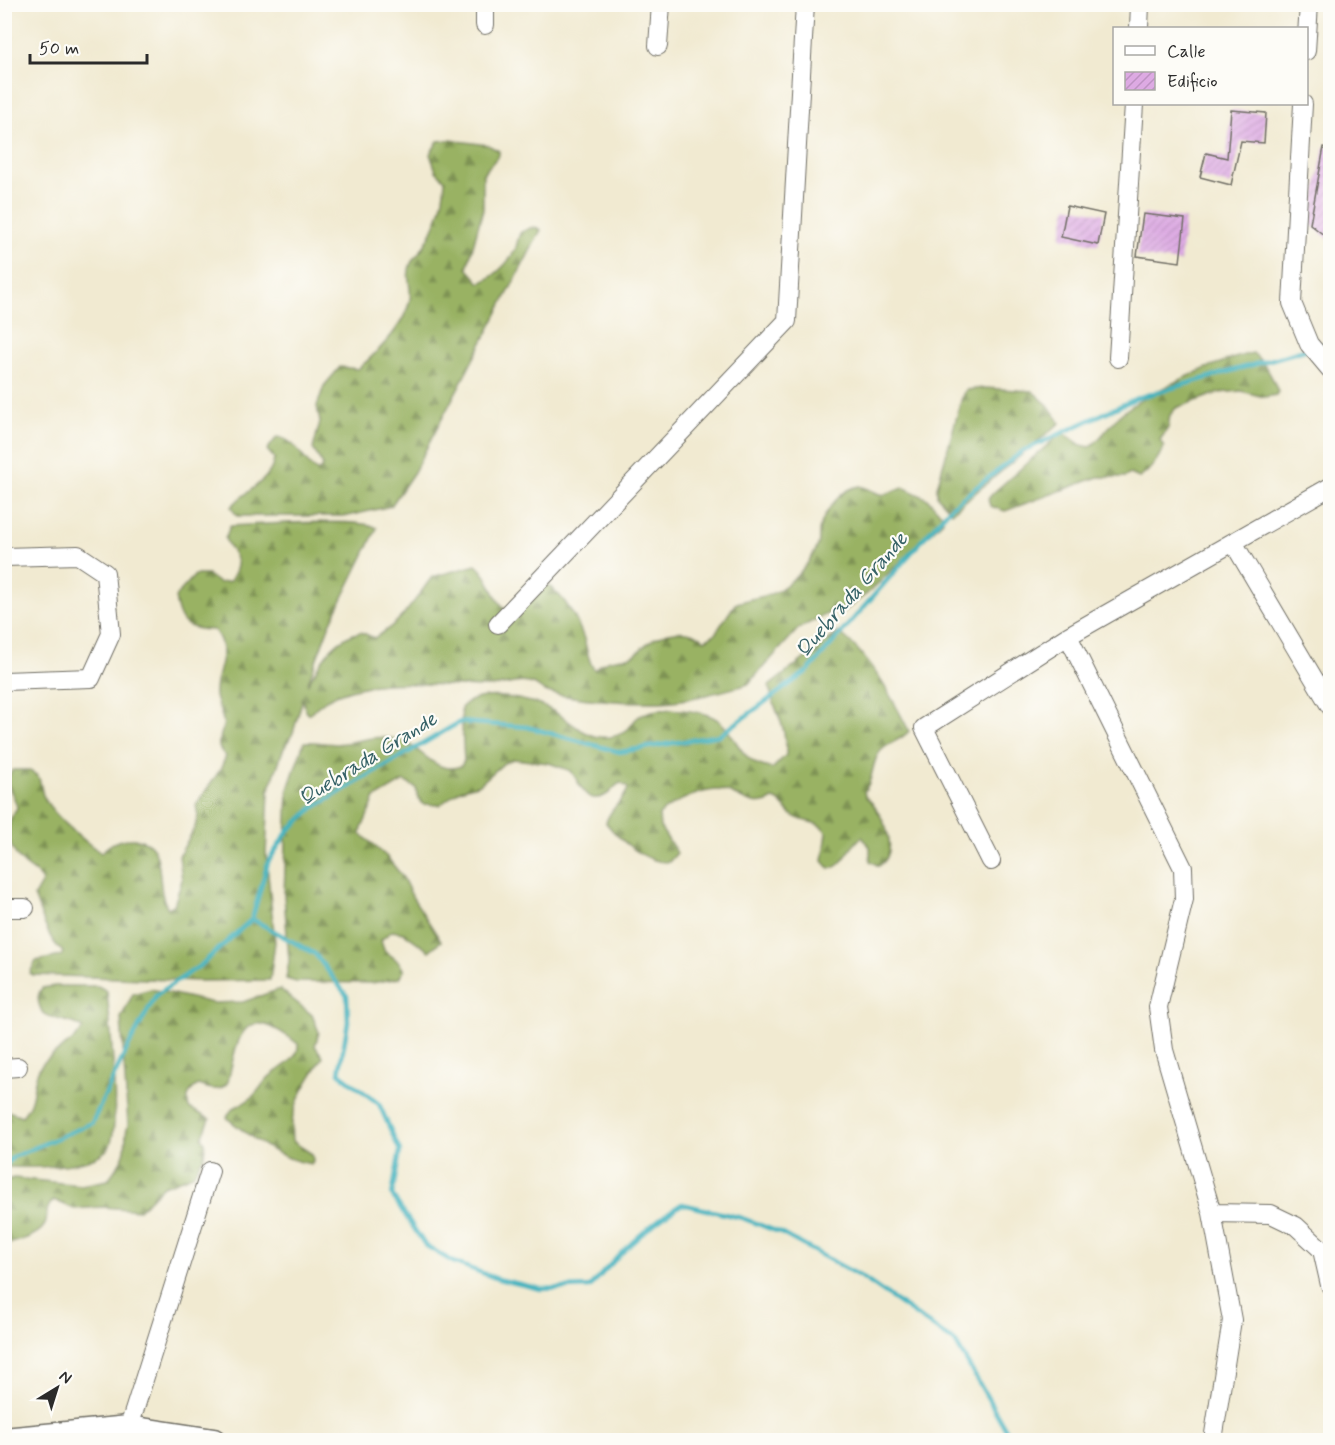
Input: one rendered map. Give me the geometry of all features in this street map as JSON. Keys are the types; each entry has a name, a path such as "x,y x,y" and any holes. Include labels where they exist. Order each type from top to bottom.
{"main road":[{"path":"4,1439 129,1427 214,1440"}],"street":[{"path":"485,4 485,25"},
{"path":"658,46 661,4"},
{"path":"498,624 787,321 805,4"},
{"path":"1138,27 1140,4"},
{"path":"1308,27 1309,4"},
{"path":"1118,358 1134,105"},
{"path":"1303,105 1292,303 1309,344 1330,369"},
{"path":"992,861 924,728 1068,636 1330,487"},
{"path":"1233,542 1330,706"},
{"path":"4,557 78,555 105,573 111,634 91,678 4,681"},
{"path":"1068,636 1183,868 1184,899 1158,1007 1164,1050 1212,1213 1232,1320 1214,1440"},
{"path":"4,908 25,908"},
{"path":"129,1427 210,1171"},
{"path":"1212,1213 1270,1214 1296,1226 1322,1250 1330,1285"}],"green space":[{"path":"450,140 488,145 499,151 499,155 483,174 483,209 467,268 480,283 505,265 515,250 521,232 533,227 541,230 414,472 391,506 348,516 237,516 231,507 269,473 274,458 267,450 277,437 290,442 318,472 323,465 313,449 320,422 317,406 324,386 340,367 358,369 382,346 403,319 410,299 409,268 431,233 443,198 445,180 436,171 430,154 438,141"},
{"path":"1253,353 1271,376 1278,392 1276,395 1264,397 1241,391 1218,393 1176,408 1170,415 1168,428 1160,440 1164,447 1162,451 1151,468 1139,478 1130,474 1125,477 1098,477 1005,511 990,506 988,499 993,493 1059,435 1064,433 1081,445 1090,447 1122,413 1149,395 1204,369"},
{"path":"984,388 1032,391 1048,405 1060,423 952,512 937,496 937,487 963,394 966,390"},
{"path":"860,486 884,495 903,487 928,499 943,516 943,521 868,593 842,613 837,609 799,628 748,684 695,697 648,702 566,696 544,691 527,683 493,687 385,684 345,692 326,700 308,714 305,711 303,698 293,733 283,750 269,791 266,855 275,942 270,980 200,981 33,975 30,973 36,961 61,956 63,952 49,934 34,896 42,882 37,874 19,859 11,845 10,822 17,808 8,784 9,775 13,770 28,770 38,776 43,795 60,819 101,853 114,843 126,839 143,841 151,846 159,865 163,899 168,908 174,905 182,880 179,856 195,827 198,816 196,805 220,770 226,756 219,746 224,724 215,696 222,647 214,630 191,627 182,620 175,597 195,575 208,575 219,583 230,581 237,568 237,559 225,539 230,526 331,522 368,525 377,528 329,626 307,685 328,652 342,640 361,632 374,638 399,619 432,577 476,565 486,576 499,602 510,612 542,587 549,586 555,591 577,622 595,670 608,661 634,655 661,635 684,632 692,633 705,640 715,634 735,604 780,590 800,572 812,556 819,543 820,527 830,507 841,495"},
{"path":"839,632 870,664 909,731 902,738 885,746 879,753 864,792 882,818 888,836 889,853 879,866 870,861 870,847 862,837 840,864 830,869 823,861 827,833 819,825 797,818 776,800 760,804 754,803 717,790 689,797 672,805 659,815 660,827 677,853 669,862 660,862 642,855 606,823 610,813 624,797 628,788 621,783 606,795 593,798 584,792 571,771 549,763 513,759 504,763 480,784 460,790 440,805 423,804 418,798 416,788 404,781 375,798 360,833 387,857 402,876 413,898 441,941 429,951 404,933 392,931 381,940 384,950 399,962 404,971 399,978 372,983 296,982 286,979 289,961 284,895 288,789 304,742 336,744 384,737 392,738 415,748 436,764 452,768 461,766 464,761 461,708 479,698 505,697 542,706 557,713 582,731 602,737 612,737 625,732 637,718 652,711 672,709 708,715 728,730 748,758 772,769 786,755 786,745 783,727 769,686"},
{"path":"98,986 107,991 115,1100 112,1140 107,1150 86,1161 58,1166 5,1167 5,1110 22,1116 30,1103 40,1067 74,1039 83,1028 42,1012 38,1000 40,991 42,988"},
{"path":"151,989 213,1003 243,1002 280,989 312,1015 319,1032 315,1046 323,1057 300,1097 291,1129 292,1141 312,1154 313,1161 311,1164 277,1153 227,1118 233,1109 250,1099 269,1077 288,1063 297,1050 298,1044 280,1031 266,1025 255,1024 246,1028 240,1037 228,1082 221,1088 214,1089 198,1085 189,1095 189,1108 210,1119 202,1137 205,1143 204,1156 193,1175 163,1186 139,1210 103,1207 74,1209 54,1200 48,1208 46,1222 40,1231 5,1245 5,1180 14,1178 81,1185 108,1180 121,1161 125,1151 128,1125 121,1018 133,994"}],"building":[{"path":"1231,110 1266,113 1264,143 1241,141 1231,185 1200,177 1206,153 1227,158"},
{"path":"1324,147 1330,147 1330,240 1310,224"},
{"path":"1067,206 1104,214 1098,245 1061,237"},
{"path":"1143,214 1185,219 1180,262 1137,256"}],"waterway":[{"name":"Quebrada Grande","path":"1316,347 1330,343"},
{"name":"Quebrada Grande","path":"4,1167 13,1157 92,1123 156,995 201,965 252,919 268,862 288,831 313,808 460,722 527,727 620,752 720,735 809,670 951,507 1023,451 1137,398 1308,349"},
{"path":"252,919 315,954 347,996 348,1022 339,1073 379,1104 400,1151 392,1195 425,1245 453,1262 498,1279 541,1289 590,1287 633,1242 682,1204 742,1218 781,1233 863,1278 956,1343 1012,1440"}]}
